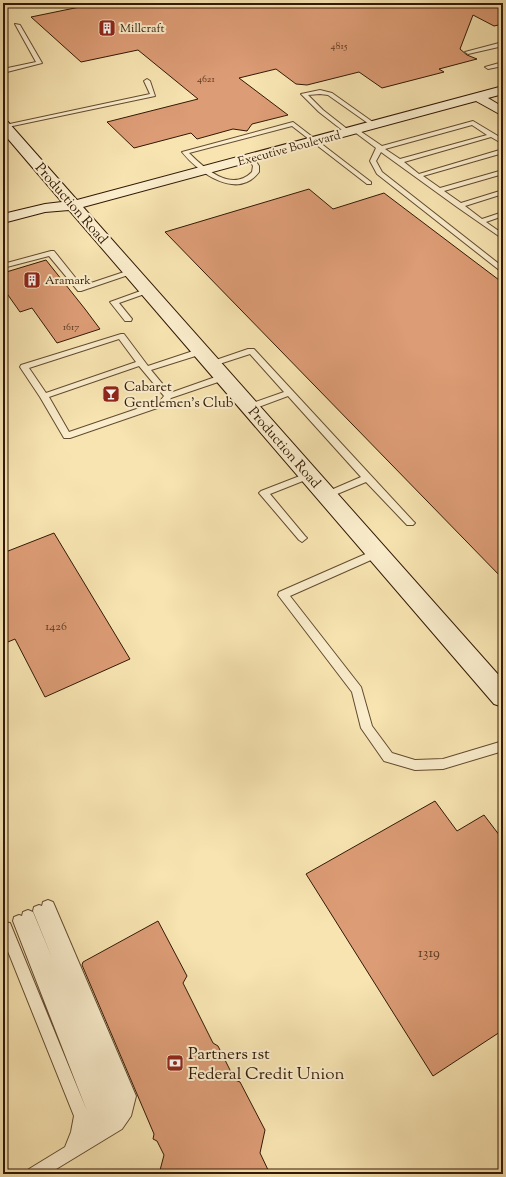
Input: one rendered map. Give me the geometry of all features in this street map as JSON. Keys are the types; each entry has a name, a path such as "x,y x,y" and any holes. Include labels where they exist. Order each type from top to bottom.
{"street":[{"name":"Executive Boulevard","path":"3,219 46,208 74,205 503,90"},
{"path":"478,97 503,112"},
{"name":"Production Road","path":"4,126 150,291 503,697"},
{"name":"Executive Boulevard","path":"3,233 55,218 74,205"}],"lane":[{"path":"3,71 39,63 17,25"},
{"path":"468,52 503,44"},
{"path":"488,67 503,64"},
{"path":"4,126 153,95 147,81"},
{"path":"374,125 330,94 320,92 304,94 322,111 398,162 503,237"},
{"path":"503,142 473,123 379,149 373,161 379,173 408,198 503,271"},
{"path":"251,158 256,166 256,172 253,177 245,180 226,182 214,178 185,152 293,124 369,183"},
{"path":"398,162 492,135"},
{"path":"418,176 503,151"},
{"path":"438,191 503,172"},
{"path":"459,206 503,192"},
{"path":"481,221 503,214"},
{"path":"3,266 50,253 81,289 133,272"},
{"path":"128,319 114,302 150,291"},
{"path":"168,396 121,336 24,367 44,396 67,436 163,403 168,396 213,364 251,351 410,522"},
{"path":"44,396 144,366 213,364"},
{"path":"250,407 289,393"},
{"path":"302,538 264,494 310,476"},
{"path":"327,495 368,478"},
{"path":"377,553 283,595 357,690 367,728 388,757 415,765 443,764 503,746"},
{"path":"33,914 106,1105 106,1118 103,1132"},
{"path":"33,914 129,1096 128,1112 118,1124 34,1174"},
{"path":"33,914 94,1111 92,1123 83,1144"},
{"path":"5,928 81,1116 78,1132 70,1152"}],"building":[{"path":"99,3 503,3 503,24 494,26 473,15 460,49 467,55 477,59 439,69 444,72 382,88 359,72 307,85 296,84 276,69 239,78 288,115 252,124 247,131 233,129 197,139 191,133 134,148 107,122 198,99 138,50 81,62 31,17"},
{"path":"309,189 333,209 384,193 503,283 503,579 165,232"},
{"path":"46,260 100,329 57,343 32,308 20,312 3,288 3,273"},
{"path":"54,533 130,659 45,697 15,639 3,644 3,553"},
{"path":"435,801 457,831 484,815 503,840 503,1030 433,1076 306,874"},
{"name":"Partners 1st Federal Credit Union","path":"158,921 187,976 183,983 213,1043 218,1046 235,1080 240,1082 265,1130 260,1153 270,1174 159,1174 164,1155 157,1141 153,1139 154,1134 82,965 83,962"}],"place":[{"name":"Millcraft","path":"107,28"},
{"name":"Aramark","path":"32,280"},
{"name":"Cabaret Gentlemen's Club","path":"111,394"},
{"name":"Partners 1st Federal Credit Union","path":"175,1063"}]}
